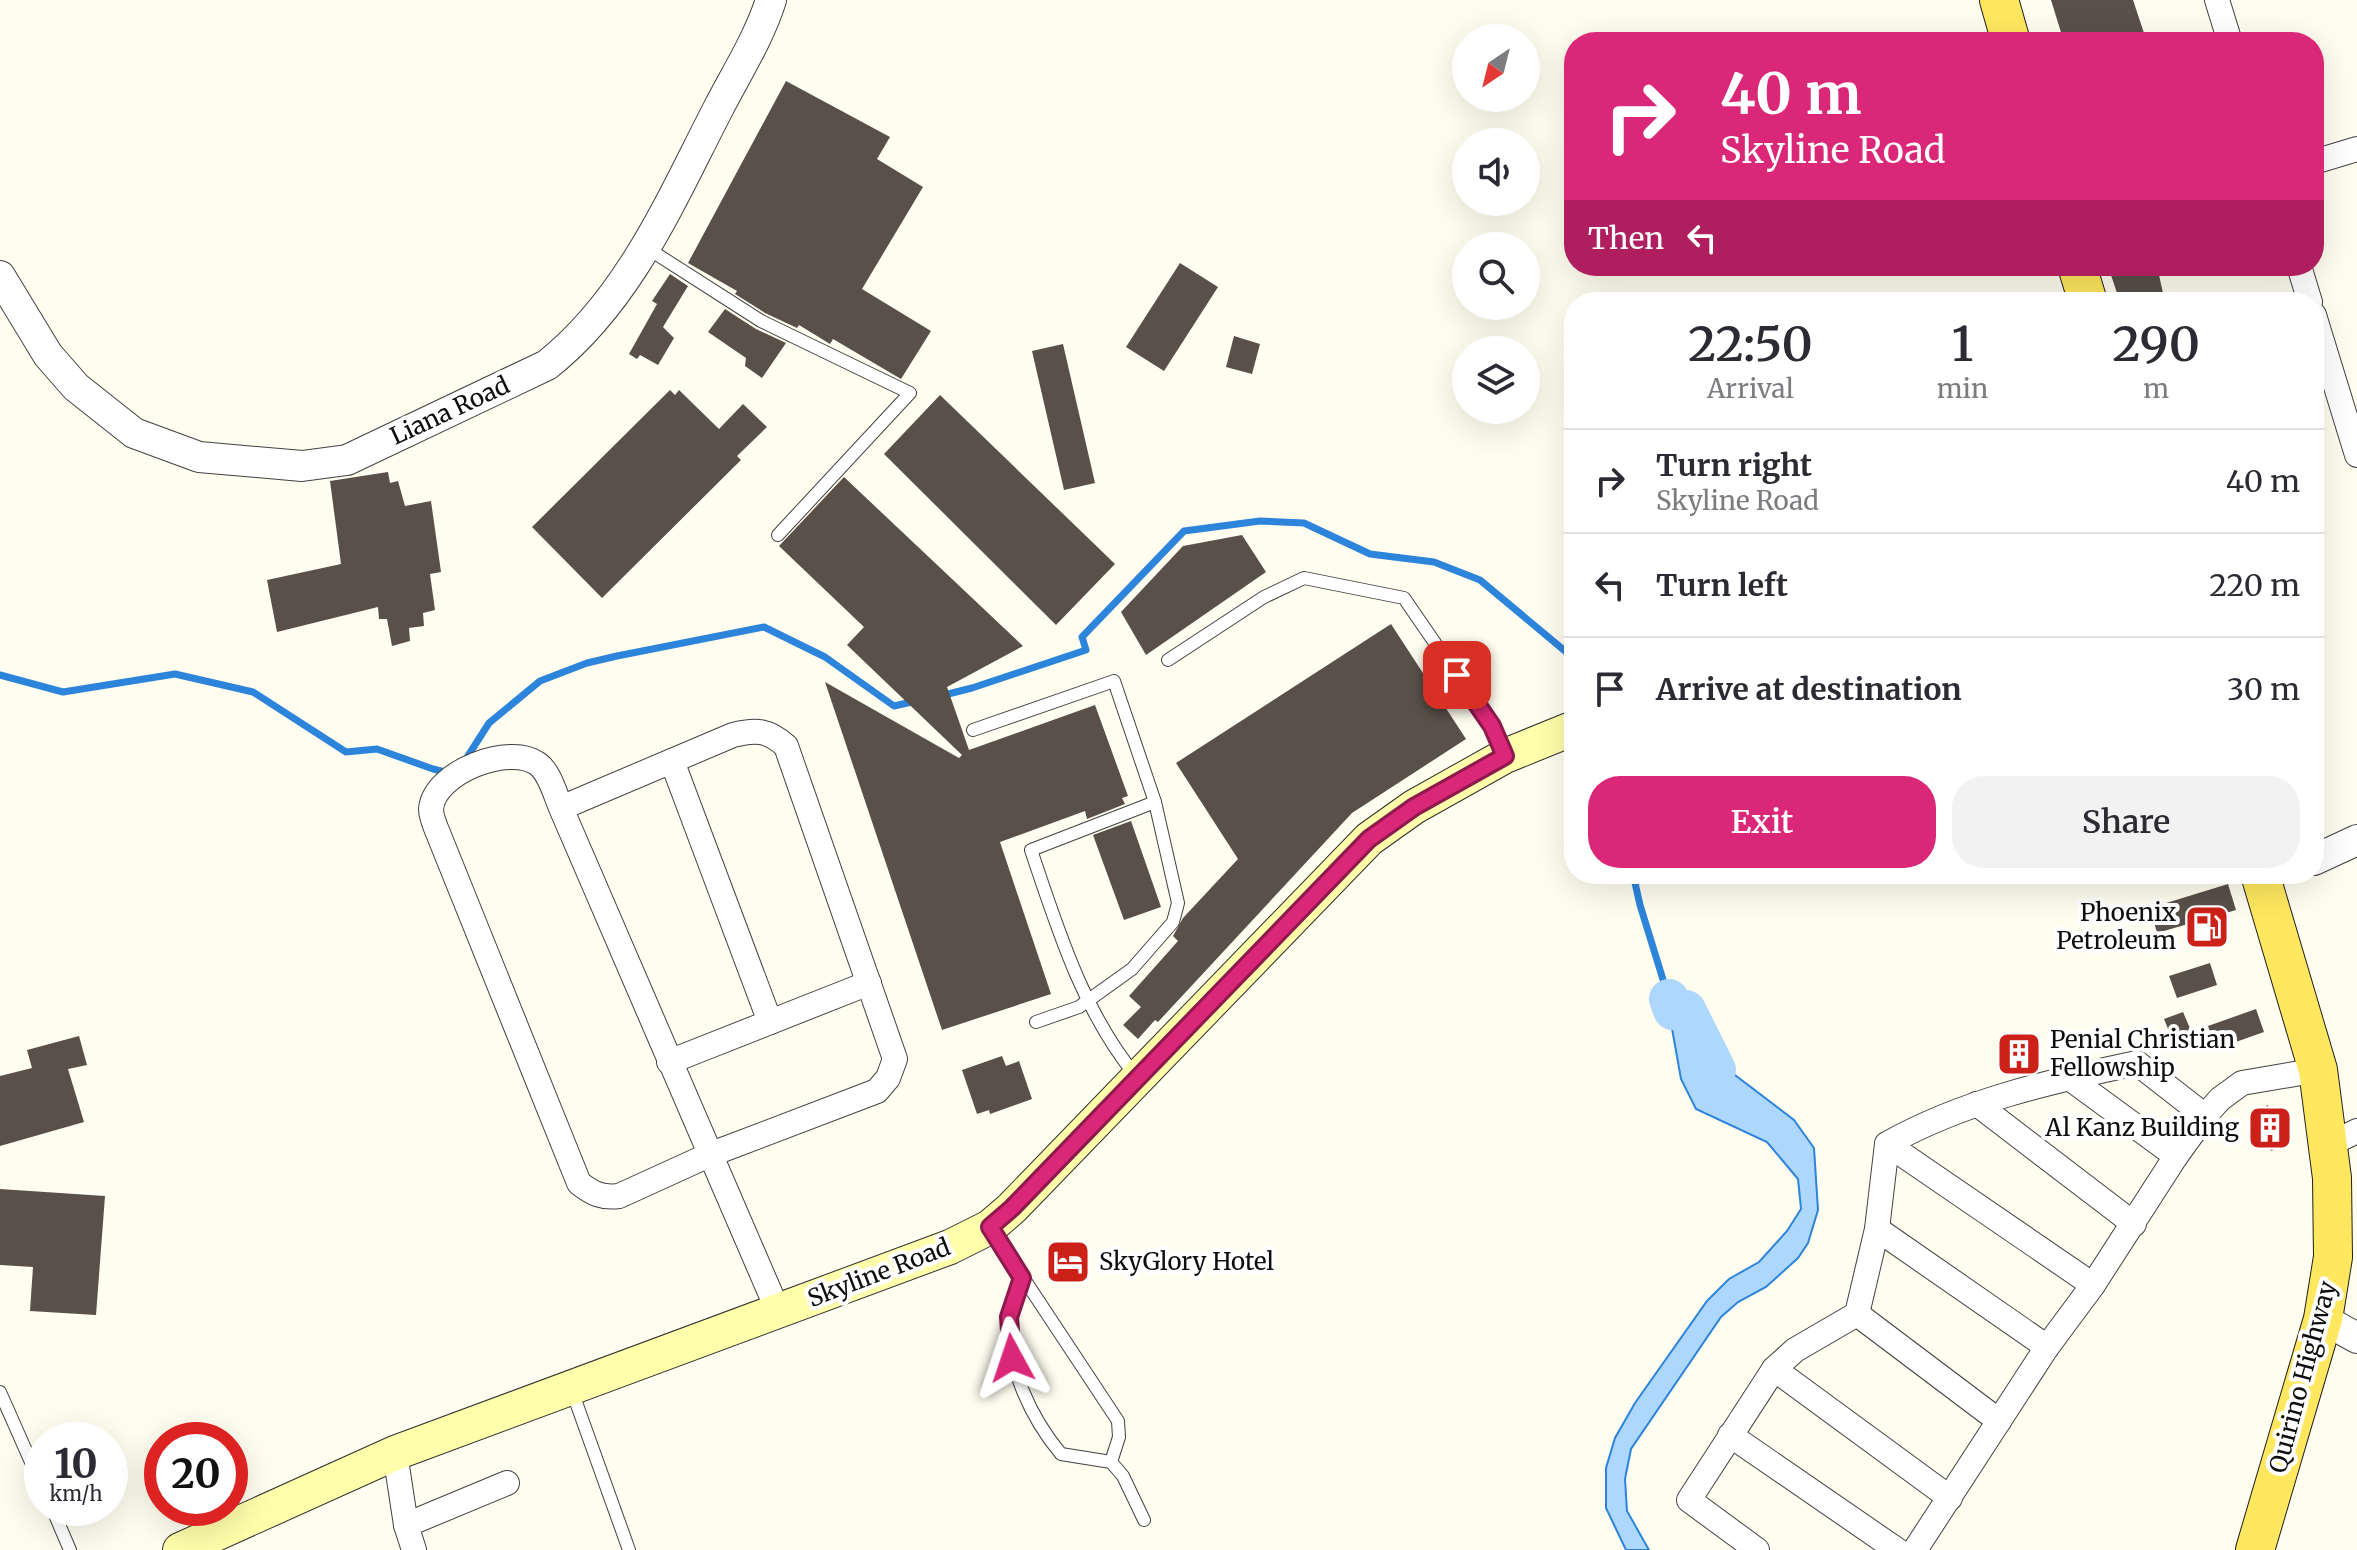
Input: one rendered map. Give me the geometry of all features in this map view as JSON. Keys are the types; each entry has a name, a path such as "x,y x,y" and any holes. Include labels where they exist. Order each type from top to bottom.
{"main road":[{"path":"1999,0 2008,32"},
{"name":"Skyline Road","path":"180,1550 395,1453 950,1247 990,1227 1012,1208 1369,839 1414,807 1505,756 1564,732"},
{"name":"Quirino Highway","path":"2255,1550 2323,1319 2333,1257 2332,1178 2343,1138 2318,1070 2264,884"}],"street":[{"name":"Liana Road","path":"0,276 61,372 134,433 199,457 302,466 347,460 547,365 569,347 595,318 647,248 771,0"},
{"path":"2217,0 2227,32"},
{"path":"2324,159 2357,149"},
{"path":"2324,348 2357,455"},
{"path":"561,808 733,735 756,730 773,734 786,746 895,1059 888,1078 877,1091 709,1155 619,1196 604,1197 590,1193 579,1183 431,810 436,793 447,779 499,756 524,756 541,766 561,808 709,1155 778,1311"},
{"path":"672,761 770,1022"},
{"path":"2324,855 2357,840"},
{"path":"669,1062 869,983"},
{"path":"1887,1144 1977,1104 2068,1077 2137,1063 2205,1116"},
{"path":"1915,1550 2047,1347 2093,1285 2205,1116 2220,1099 2242,1083 2318,1070"},
{"path":"2068,1077 2176,1156"},
{"path":"1977,1104 2134,1224"},
{"path":"1757,1550 1689,1500 1774,1369 1795,1350 1857,1314 1877,1229 1887,1144"},
{"path":"1887,1144 2093,1285"},
{"path":"1877,1229 2047,1347"},
{"path":"1857,1314 1999,1421"},
{"path":"2323,1319 2357,1338"},
{"path":"1774,1369 1950,1498"},
{"path":"1730,1435 1897,1550"},
{"path":"395,1453 406,1525 414,1550"},
{"path":"406,1525 507,1483"}],"lane":[{"path":"647,248 761,321 910,393 778,535"},
{"path":"1168,660 1264,597 1304,578 1404,598 1492,726 1505,756"},
{"path":"973,730 1114,681 1155,802 1178,903 1173,922 1132,969 1079,1007 1036,1022"},
{"path":"1137,1077 1118,1054 1089,1001 1057,927 1031,850 1155,802"},
{"path":"990,1227 1118,1421 1119,1437 1111,1462"},
{"path":"1022,1278 1009,1317 1012,1358 1039,1426 1061,1454 1111,1462 1123,1476 1144,1520"},
{"path":"571,1388 629,1550"},
{"path":"0,1392 24,1446"},
{"path":"60,1526 70,1550"}],"water":[{"path":"1669,999 1707,1036 1735,1075 1794,1120 1814,1148 1818,1210 1808,1243 1798,1258 1766,1287 1738,1302 1721,1317 1631,1449 1625,1479 1627,1511 1649,1550 1626,1550 1606,1508 1606,1468 1615,1438 1635,1403 1707,1301 1729,1279 1759,1262 1787,1231 1801,1209 1798,1179 1767,1142 1696,1109 1681,1079"}],"building":[{"path":"2051,0 2133,0 2144,32 2061,32"},
{"path":"786,81 890,137 877,159 923,187 862,289 931,331 901,379 833,339 830,344 799,325 797,328 765,313 735,294 737,291 688,263"},
{"path":"1180,263 1218,287 1164,371 1126,347"},
{"path":"670,274 688,286 663,327 674,338 658,365 640,355 637,359 629,354 657,304 652,301"},
{"path":"2111,276 2159,276 2163,292 2117,292"},
{"path":"725,309 786,343 762,378 745,366 746,358 708,332"},
{"path":"1234,336 1260,344 1252,374 1226,367"},
{"path":"1063,344 1095,483 1064,490 1032,351"},
{"path":"670,390 675,395 679,390 719,429 743,404 767,427 737,456 741,460 602,598 532,527"},
{"path":"940,395 1115,564 1056,625 884,454"},
{"path":"388,472 390,483 398,481 405,506 431,501 441,572 430,574 435,610 423,613 424,626 409,628 410,641 392,646 387,619 379,619 378,607 277,632 267,580 341,564 330,481"},
{"path":"844,477 1023,646 947,687 969,750 1095,705 1128,796 1122,798 1125,804 1087,819 1085,811 1000,842 1051,994 942,1030 825,682 959,758 962,755 847,645 864,627 779,546"},
{"path":"1242,535 1266,572 1146,655 1121,612 1183,546"},
{"path":"1391,624 1466,739 1352,813 1158,1022 1155,1020 1138,1039 1123,1025 1141,1007 1129,996 1178,941 1173,936 1183,918 1238,859 1176,763"},
{"path":"1131,821 1161,907 1124,920 1093,835"},
{"path":"2228,884 2236,910 2157,933 2150,908"},
{"path":"2210,963 2217,985 2177,998 2169,976"},
{"path":"2256,1009 2264,1032 2216,1049 2208,1026"},
{"path":"2183,1012 2192,1033 2173,1041 2164,1019"},
{"path":"79,1036 87,1065 68,1069 84,1122 0,1146 0,1076 32,1068 27,1050"},
{"name":"Penial Christian Fellowship","path":"2025,1036 2037,1067 2011,1073 2002,1041"},
{"path":"1002,1056 1006,1066 1019,1061 1032,1099 990,1114 989,1110 977,1114 962,1070"},
{"name":"Al Kanz Building","path":"2267,1105 2291,1121 2272,1151 2248,1135"},
{"path":"0,1189 105,1196 96,1315 30,1311 33,1267 0,1265"}],"waterway":[{"path":"940,696 1086,650 1082,637 1184,531 1260,521 1304,523 1370,554 1434,562 1480,580 1564,650"},
{"path":"466,759 489,723 540,681 587,663 764,627 825,657 894,706 916,701"},
{"path":"0,675 63,692 175,674 253,692 346,752 377,749 433,769 450,771"},
{"path":"1635,884 1669,999"},
{"path":"1669,999 1673,1010 1686,1010 1716,1070"}],"place":[{"name":"Phoenix Petroleum","path":"2207,927"},
{"name":"Penial Christian Fellowship","path":"2019,1054"},
{"name":"Al Kanz Building","path":"2270,1128"},
{"name":"SkyGlory Hotel","path":"1068,1262"}],"route":[{"path":"1012,1358 1009,1317 1022,1278 990,1227 1012,1208 1369,839 1414,807 1505,756 1492,726 1457,675"}]}
